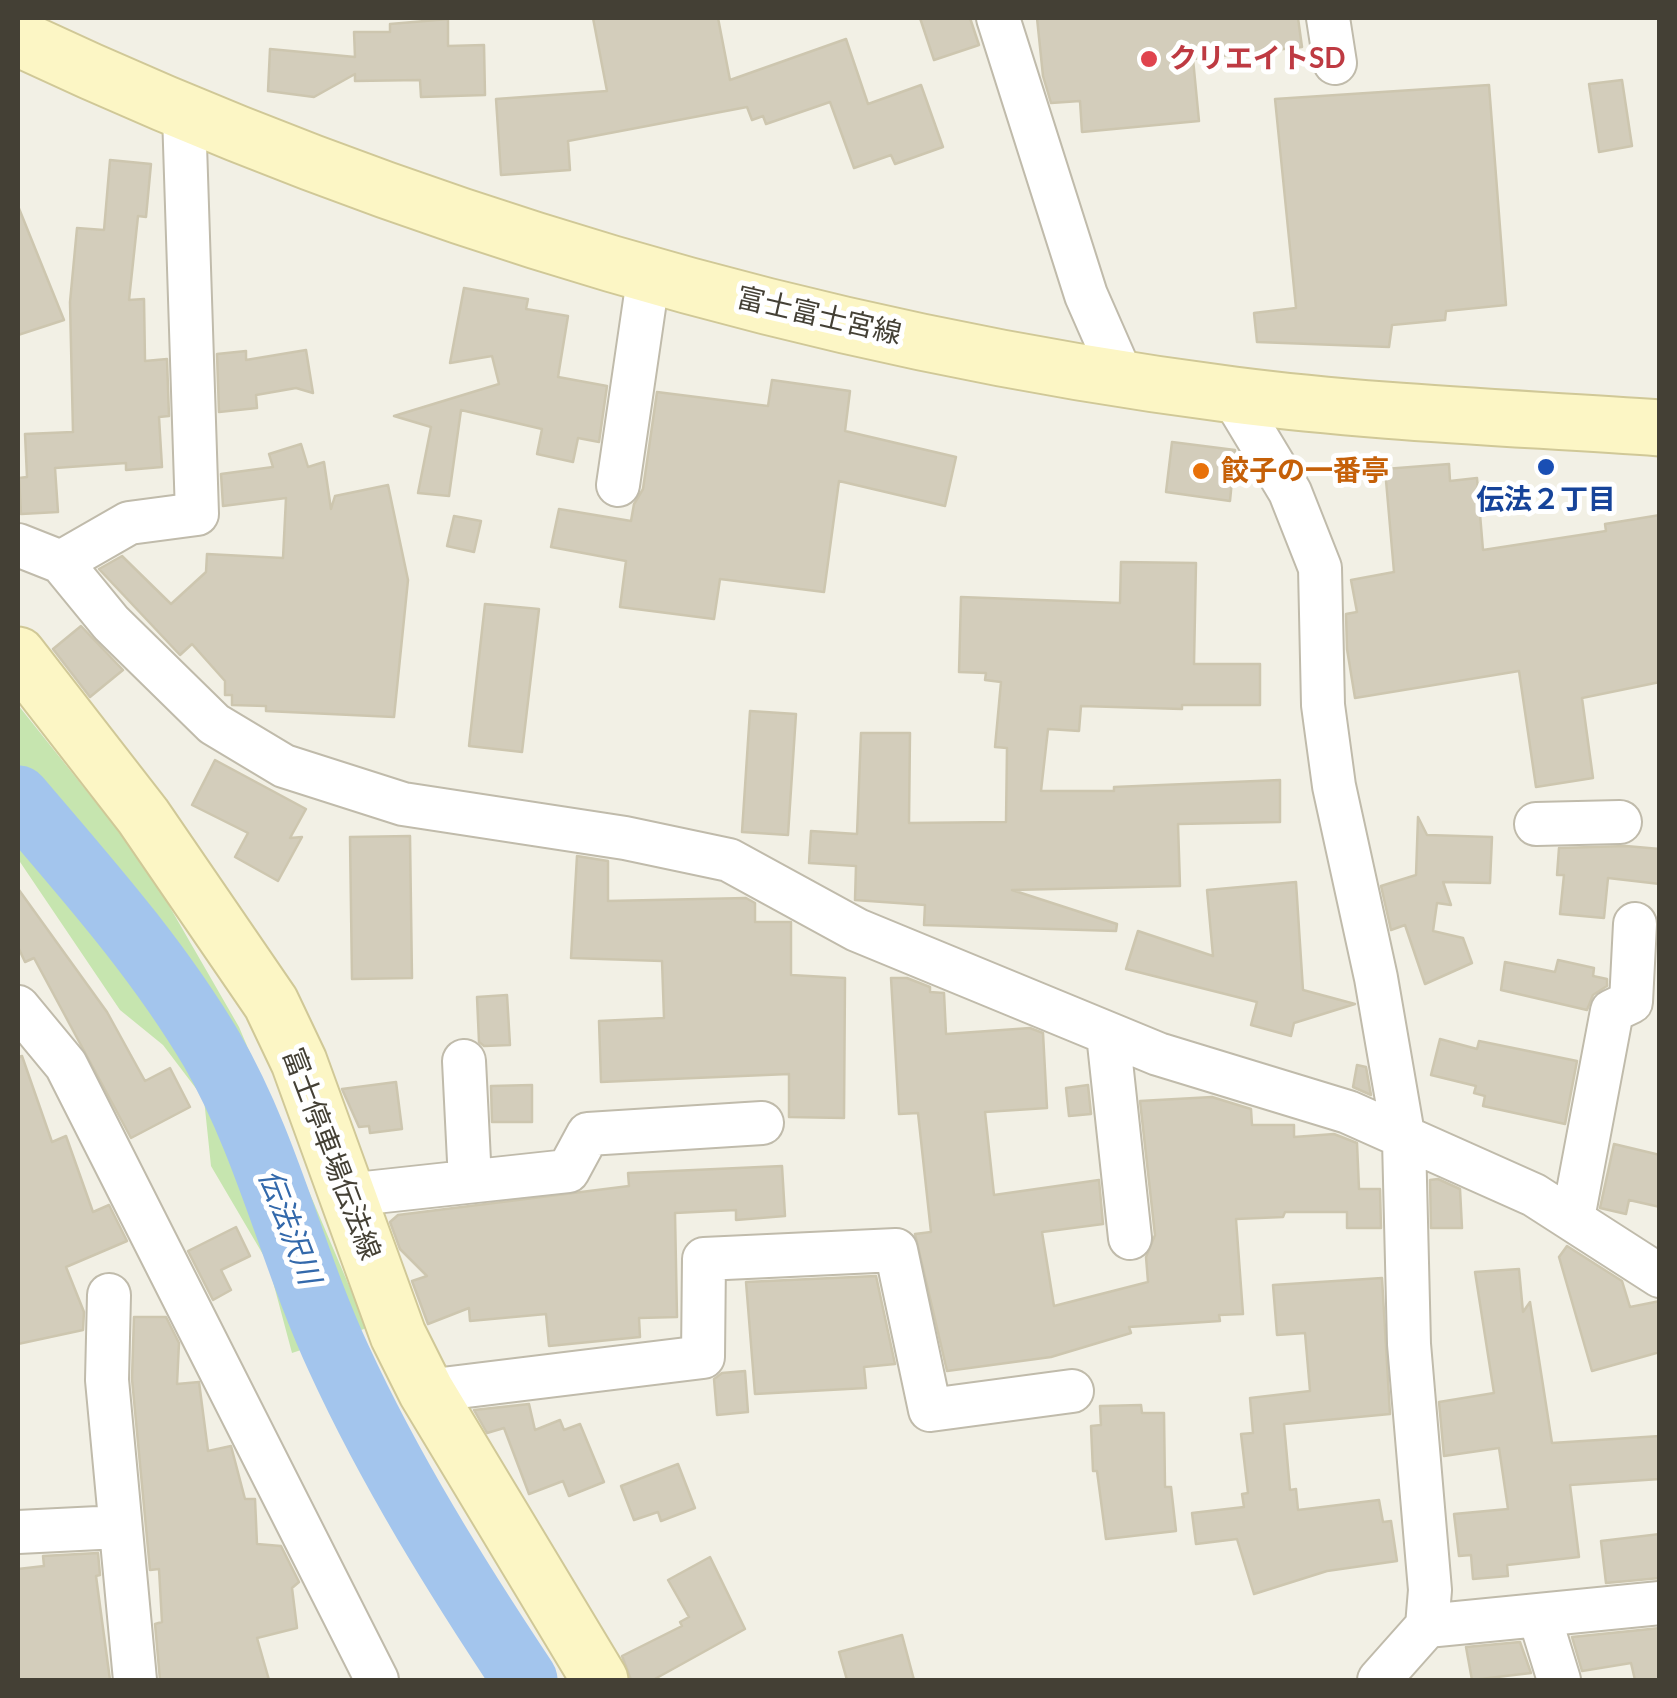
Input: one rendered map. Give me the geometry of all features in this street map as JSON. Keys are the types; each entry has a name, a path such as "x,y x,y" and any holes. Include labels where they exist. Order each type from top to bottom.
{"main road":[{"name":"富士富士宮線","path":"18,38 184,114 483,225 819,320 1122,378 1231,394 1660,428"},
{"name":"富士停車場伝法線","path":"18,655 143,816 271,1003 298,1062 398,1335 426,1391 600,1680"}],"street":[{"path":"998,18 1086,295 1122,378"},
{"path":"1328,18 1335,64"},
{"path":"61,562 129,523 197,514 184,114"},
{"path":"618,486 649,273"},
{"path":"1231,394 1290,492 1320,568 1323,705 1334,786 1376,978 1404,1140 1409,1344 1430,1590 1427,1626 1380,1680"},
{"path":"18,545 61,562 111,624 214,724 284,766 404,804 625,838 729,860 858,930 1158,1054 1348,1112 1534,1195 1660,1276"},
{"path":"1536,824 1620,822"},
{"path":"1574,1218 1612,1011 1632,1002 1635,924"},
{"path":"18,1007 66,1065 377,1680"},
{"path":"1108,1034 1130,1238"},
{"path":"464,1060 470,1181"},
{"path":"347,1195 568,1171 588,1134 762,1124"},
{"path":"426,1391 703,1357 704,1260 896,1250 930,1410 1072,1391"},
{"path":"109,1294 106,1380 135,1680"},
{"path":"18,1532 119,1527"},
{"path":"1427,1626 1660,1603"},
{"path":"1539,1615 1559,1680"}],"green space":[{"path":"18,705 145,864 239,1027 367,1328 292,1353 268,1263 211,1166 204,1099 163,1045 120,1010 18,859"}],"building":[{"path":"593,18 718,18 730,80 846,39 868,104 921,85 943,147 895,164 891,155 854,168 830,102 766,124 763,116 752,120 747,107 568,141 570,170 501,175 496,99 607,91"},
{"path":"920,18 970,18 979,45 934,60"},
{"name":"クリエイトSD","path":"1037,18 1298,18 1302,47 1193,59 1199,121 1082,132 1080,101 1051,103 1043,76"},
{"path":"448,19 448,46 484,45 485,95 421,97 420,80 355,81 355,74 314,97 268,91 270,49 355,57 354,32 390,32 390,24"},
{"path":"1622,80 1632,146 1599,152 1589,84"},
{"path":"1489,85 1506,305 1446,311 1445,320 1392,325 1389,347 1257,342 1254,313 1296,308 1275,99"},
{"path":"110,160 151,164 146,217 138,216 129,300 144,299 145,361 167,359 169,416 159,417 162,467 126,470 126,463 55,468 58,512 21,514 19,478 27,477 25,434 73,432 70,302 77,228 104,230"},
{"path":"18,206 64,320 18,335"},
{"path":"464,288 528,299 526,309 568,316 558,377 607,386 599,442 578,438 573,462 537,454 542,429 461,410 449,496 418,493 431,427 394,416 499,384 492,356 450,363"},
{"path":"306,350 313,393 296,388 256,395 257,408 219,412 217,354 246,351 246,360"},
{"path":"772,380 850,391 845,431 956,457 945,506 839,481 824,592 720,579 714,619 620,607 626,561 551,547 559,509 631,521 634,504 643,489 657,392 768,406"},
{"name":"餃子の一番亭","path":"1172,442 1235,450 1230,501 1166,492"},
{"path":"301,444 308,467 324,462 331,509 335,496 388,485 408,580 394,717 266,711 266,706 232,705 232,695 225,695 225,681 192,644 180,655 99,569 122,556 171,604 206,572 207,554 283,558 286,498 223,506 221,474 273,467 269,454"},
{"path":"1449,464 1450,481 1477,478 1483,550 1606,531 1605,524 1660,515 1660,682 1582,698 1593,778 1536,787 1519,671 1355,698 1347,649 1346,614 1357,612 1351,580 1394,572 1385,469"},
{"path":"454,516 481,521 474,552 447,546"},
{"path":"1121,562 1196,563 1194,664 1260,664 1260,705 1182,705 1182,709 1081,706 1079,731 1048,729 1041,791 1114,791 1114,787 1280,780 1280,822 1178,824 1180,886 1012,890 1117,924 1116,931 924,925 925,905 855,900 856,866 809,863 811,831 857,834 861,733 910,733 909,823 1006,822 1007,748 995,747 1001,682 985,680 986,673 959,672 961,597 1120,603"},
{"path":"485,604 539,609 522,752 469,746"},
{"path":"81,626 123,670 90,697 53,649"},
{"path":"750,711 796,714 788,835 742,832"},
{"path":"215,760 306,809 290,838 302,837 278,881 235,857 248,833 192,805"},
{"path":"1418,817 1427,835 1492,837 1490,883 1443,882 1451,905 1437,903 1433,931 1463,938 1472,963 1425,984 1405,925 1391,930 1381,886 1416,875"},
{"path":"410,836 412,978 352,979 350,837"},
{"path":"1559,848 1660,849 1660,884 1608,878 1604,918 1560,914 1564,875 1557,875"},
{"path":"577,856 608,861 608,901 746,898 755,903 755,922 791,922 791,975 845,978 844,1118 789,1117 789,1074 601,1082 599,1021 664,1018 662,961 571,958"},
{"path":"1296,882 1303,990 1355,1004 1294,1023 1291,1036 1251,1025 1257,1002 1126,969 1138,931 1213,956 1207,890"},
{"path":"19,890 107,1012 145,1081 170,1068 190,1107 131,1138 34,958 25,962 18,947"},
{"path":"1558,960 1594,968 1593,976 1607,979 1607,986 1593,995 1587,1010 1501,990 1505,962 1555,972"},
{"path":"891,978 907,978 930,987 930,992 944,993 946,1034 1030,1028 1043,1033 1047,1108 985,1112 994,1195 1099,1180 1103,1224 1042,1232 1054,1306 1148,1282 1146,1257 1155,1235 1140,1101 1212,1097 1251,1109 1252,1125 1294,1125 1294,1137 1334,1134 1357,1143 1359,1189 1380,1189 1381,1228 1347,1228 1347,1212 1285,1212 1283,1217 1236,1219 1243,1314 1219,1315 1220,1321 1129,1327 1131,1333 1051,1357 947,1371 915,1234 931,1232 918,1113 899,1114"},
{"path":"507,995 510,1045 484,1046 479,1042 477,997"},
{"path":"1440,1039 1477,1049 1479,1041 1577,1061 1565,1124 1483,1106 1485,1096 1474,1093 1476,1086 1431,1075"},
{"path":"22,1056 52,1142 66,1136 93,1212 109,1205 127,1241 66,1267 84,1312 83,1330 18,1344 18,1057"},
{"path":"1357,1065 1366,1067 1371,1095 1353,1087"},
{"path":"396,1082 402,1129 370,1133 369,1126 359,1127 342,1089"},
{"path":"532,1085 532,1122 492,1122 491,1086"},
{"path":"1088,1085 1091,1114 1069,1116 1066,1088"},
{"path":"1614,1144 1660,1155 1660,1207 1629,1200 1626,1214 1600,1208"},
{"path":"782,1166 785,1216 736,1220 736,1210 675,1213 677,1317 639,1318 640,1337 549,1346 546,1314 470,1321 469,1308 428,1324 412,1281 427,1276 400,1249 390,1222 398,1215 629,1186 628,1173"},
{"path":"1438,1179 1460,1189 1462,1228 1431,1228 1430,1180"},
{"path":"236,1227 250,1256 221,1270 231,1290 213,1300 188,1251"},
{"path":"1567,1246 1622,1281 1630,1307 1660,1301 1660,1352 1592,1371 1559,1257"},
{"path":"1519,1269 1523,1312 1530,1302 1552,1443 1660,1436 1660,1479 1570,1485 1579,1557 1507,1565 1508,1576 1473,1579 1471,1555 1459,1556 1454,1514 1508,1509 1499,1448 1444,1456 1439,1402 1494,1393 1475,1272"},
{"path":"876,1276 895,1364 864,1367 866,1388 755,1394 746,1282"},
{"path":"1382,1278 1390,1414 1284,1424 1290,1490 1296,1489 1298,1510 1379,1500 1383,1522 1391,1521 1397,1561 1327,1571 1254,1594 1237,1539 1196,1544 1192,1513 1244,1507 1242,1494 1248,1493 1241,1434 1253,1433 1250,1398 1310,1391 1305,1333 1277,1335 1273,1285"},
{"path":"134,1317 166,1317 179,1343 177,1384 199,1382 208,1451 231,1446 245,1499 255,1499 257,1544 281,1546 299,1582 292,1588 297,1628 257,1638 269,1680 160,1680 155,1624 162,1622 159,1569 150,1570 132,1379"},
{"path":"745,1371 748,1412 717,1415 714,1379 722,1373"},
{"path":"529,1404 535,1430 560,1420 564,1430 580,1424 604,1482 569,1496 563,1481 529,1494 504,1428 487,1433 474,1410"},
{"path":"1141,1405 1142,1413 1164,1413 1165,1487 1171,1487 1176,1531 1106,1539 1097,1471 1093,1471 1091,1426 1101,1425 1100,1406"},
{"path":"678,1464 695,1508 661,1521 658,1512 634,1520 621,1486"},
{"path":"1660,1534 1660,1578 1606,1583 1601,1541"},
{"path":"98,1553 100,1575 96,1576 110,1680 18,1680 18,1569 44,1566 43,1556"},
{"path":"710,1557 745,1629 653,1680 631,1680 622,1656 682,1626 680,1622 689,1617 668,1580"},
{"path":"1660,1628 1660,1680 1635,1680 1631,1663 1582,1671 1572,1637"},
{"path":"902,1635 914,1680 847,1680 839,1652"},
{"path":"1520,1642 1531,1673 1472,1680 1466,1647"}],"waterway":[{"name":"伝法沢川","path":"18,798 145,951 212,1050 249,1125 322,1321 359,1400 426,1523 525,1680"}],"place":[{"name":"クリエイトSD","path":"1149,59"},
{"name":"伝法２丁目","path":"1546,467"},
{"name":"餃子の一番亭","path":"1201,471"}]}
